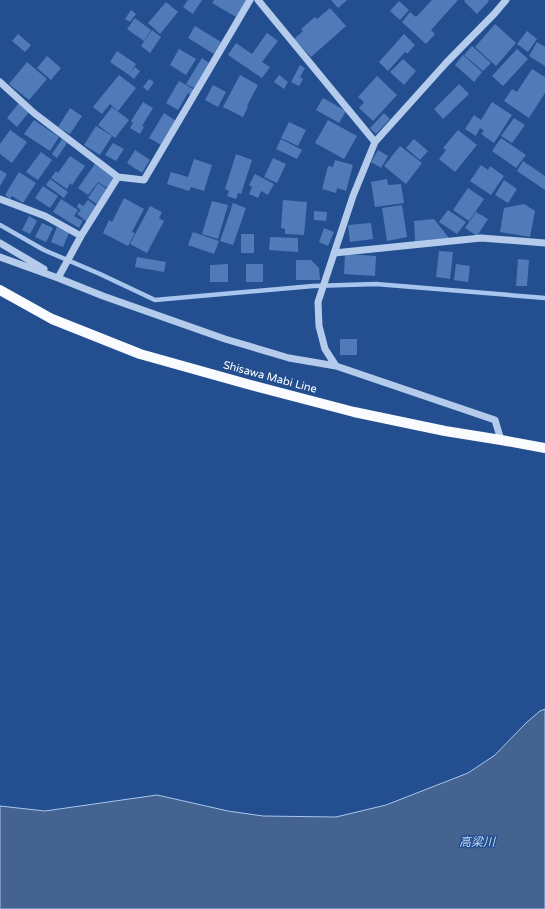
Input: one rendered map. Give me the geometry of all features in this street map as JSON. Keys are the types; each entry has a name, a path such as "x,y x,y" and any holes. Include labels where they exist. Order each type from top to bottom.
{"main road":[{"name":"Shisawa Mabi Line","path":"0,290 52,318 140,354 354,412 446,431 545,448"}],"street":[{"path":"0,82 34,113 118,177 144,180 250,0"},
{"path":"258,0 375,142"},
{"path":"336,366 325,349 319,326 318,302 353,196 375,142 446,63 506,0"},
{"path":"58,278 81,236 118,177"},
{"path":"0,199 45,216 81,236"},
{"path":"334,253 481,238 545,243"},
{"path":"0,243 58,278"},
{"path":"0,257 103,296 225,339 289,358 336,366 495,420 501,440"}],"water":[{"name":"高梁川","path":"545,709 545,909 0,909 0,806 45,811 157,795 228,811 263,816 336,817 386,805 468,773 495,755 526,723 540,711"}],"building":[{"path":"188,0 202,0 193,14 183,7"},
{"path":"214,0 246,0 236,17 212,3"},
{"path":"331,0 347,0 338,8"},
{"path":"432,0 458,0 431,30 435,34 426,44 402,22 410,12 416,17"},
{"path":"399,1 409,10 400,20 390,11"},
{"path":"464,1 489,1 477,14"},
{"path":"166,2 178,12 160,34 148,23"},
{"path":"330,8 346,26 311,57 294,39 303,31 301,29 315,17 317,19"},
{"path":"131,10 136,14 130,22 125,19"},
{"path":"135,18 151,30 144,41 127,29"},
{"path":"495,24 516,43 496,66 475,47"},
{"path":"195,26 221,42 214,54 188,38"},
{"path":"152,30 161,37 150,53 141,46"},
{"path":"527,31 537,39 528,52 517,44"},
{"path":"267,33 278,41 262,62 270,67 262,78 228,55 236,43 252,54"},
{"path":"18,34 31,45 25,52 12,41"},
{"path":"404,34 415,45 407,54 405,52 388,71 379,62"},
{"path":"537,42 545,47 545,66 529,56"},
{"path":"472,46 491,63 483,71 464,55"},
{"path":"179,49 196,59 186,75 170,65"},
{"path":"517,49 528,59 503,86 492,76"},
{"path":"117,51 136,64 129,75 110,62"},
{"path":"463,55 482,72 474,82 455,65"},
{"path":"47,56 61,68 51,80 37,68"},
{"path":"202,58 209,63 194,88 186,84"},
{"path":"403,59 416,71 404,85 390,72"},
{"path":"27,62 47,79 29,100 9,84"},
{"path":"300,65 305,68 300,77 303,79 299,86 291,82"},
{"path":"135,67 140,71 134,79 129,75"},
{"path":"532,69 545,77 545,93 529,118 504,101 512,89 517,92"},
{"path":"119,75 136,88 118,111 110,104 102,114 93,107"},
{"path":"240,75 258,85 243,117 223,107"},
{"path":"279,75 288,82 284,89 274,82"},
{"path":"377,76 397,95 373,121 359,108 364,102 358,97"},
{"path":"149,79 154,82 148,91 143,87"},
{"path":"179,81 195,90 192,96 188,93 178,110 166,103"},
{"path":"459,84 469,94 443,119 434,109"},
{"path":"213,85 226,92 218,107 205,100"},
{"path":"323,98 346,111 339,123 316,110"},
{"path":"143,102 153,108 142,126 144,127 140,134 130,128 133,123 131,121"},
{"path":"492,102 512,115 494,143 481,134 484,131 480,128 476,136 465,129 474,115 481,120"},
{"path":"19,103 29,112 17,127 7,118"},
{"path":"112,107 129,120 115,138 98,125"},
{"path":"70,108 82,116 70,134 58,127"},
{"path":"164,113 176,121 161,145 149,138"},
{"path":"384,113 390,119 376,134 370,128"},
{"path":"514,118 525,125 512,143 501,136"},
{"path":"34,120 59,137 50,151 24,134"},
{"path":"328,120 357,136 344,159 315,143"},
{"path":"289,122 306,130 298,146 281,138"},
{"path":"96,126 112,136 100,155 84,145"},
{"path":"10,130 27,142 12,163 0,154 0,144"},
{"path":"458,130 477,145 455,172 439,159 446,150 443,148"},
{"path":"501,138 526,155 516,168 492,151"},
{"path":"62,139 67,143 57,158 52,154"},
{"path":"281,139 302,150 297,159 276,149"},
{"path":"414,139 428,151 420,160 406,148"},
{"path":"113,143 124,149 116,161 105,155"},
{"path":"400,146 422,163 406,184 384,166"},
{"path":"135,150 150,160 142,173 127,163"},
{"path":"378,150 388,156 381,168 371,162"},
{"path":"41,152 52,160 38,180 26,172"},
{"path":"236,154 252,160 241,194 238,193 236,199 227,196 229,191 225,189"},
{"path":"70,156 85,166 72,185 70,183 67,189 51,178 56,171 58,173"},
{"path":"273,158 286,164 277,183 264,177"},
{"path":"194,159 212,165 204,191 191,187 189,191 167,184 171,172 188,177"},
{"path":"335,160 353,165 346,191 337,188 336,193 322,189 328,166 333,167"},
{"path":"523,161 545,176 545,190 517,171"},
{"path":"95,164 115,178 107,188 98,182 88,195 78,188"},
{"path":"481,165 488,170 490,166 504,176 491,195 470,181"},
{"path":"0,170 7,174 0,186"},
{"path":"19,172 36,183 23,203 12,196 10,199 5,195"},
{"path":"255,174 274,184 268,195 261,191 258,198 249,194 252,187 249,185"},
{"path":"50,179 68,192 64,198 46,185"},
{"path":"387,179 388,185 401,184 404,203 375,207 371,182"},
{"path":"504,180 517,189 508,203 495,195"},
{"path":"98,183 108,190 98,205 88,198"},
{"path":"43,186 58,196 50,208 35,198"},
{"path":"468,188 484,199 469,221 453,210"},
{"path":"124,198 144,209 132,232 135,233 128,246 103,233 109,220 112,222"},
{"path":"61,199 78,210 74,216 83,221 79,228 53,212"},
{"path":"88,200 97,207 87,222 77,214 81,210 77,207 79,203 83,206"},
{"path":"283,200 307,202 304,235 285,234 285,229 281,228"},
{"path":"212,201 228,205 218,239 202,234"},
{"path":"233,203 246,208 233,245 220,241"},
{"path":"524,204 535,211 530,237 500,232 504,208"},
{"path":"402,205 407,237 387,241 382,208"},
{"path":"150,206 162,212 159,218 164,221 147,253 130,244"},
{"path":"448,210 466,222 457,234 439,222"},
{"path":"314,211 327,212 326,221 314,220"},
{"path":"476,212 488,219 477,236 465,228"},
{"path":"29,216 37,221 30,234 22,230"},
{"path":"434,219 449,238 415,241 414,221"},
{"path":"42,223 53,228 46,242 35,237"},
{"path":"371,223 373,239 350,242 348,225"},
{"path":"57,227 69,233 63,247 51,242"},
{"path":"324,228 334,232 328,246 319,242"},
{"path":"193,232 219,241 214,254 188,245"},
{"path":"241,234 254,234 254,253 241,253"},
{"path":"270,237 298,238 298,252 269,250"},
{"path":"439,251 453,252 450,279 436,277"},
{"path":"345,254 376,256 375,276 344,274"},
{"path":"137,257 166,262 164,272 135,267"},
{"path":"518,259 529,260 527,286 516,286"},
{"path":"296,260 311,260 319,268 320,280 296,280"},
{"path":"228,264 228,282 210,282 210,265"},
{"path":"246,264 263,264 263,282 246,282"},
{"path":"456,264 470,266 468,282 454,280"},
{"path":"340,339 357,339 357,355 340,355"}],"waterway":[{"path":"0,225 44,250 155,300 313,286 376,284 545,298"}]}
